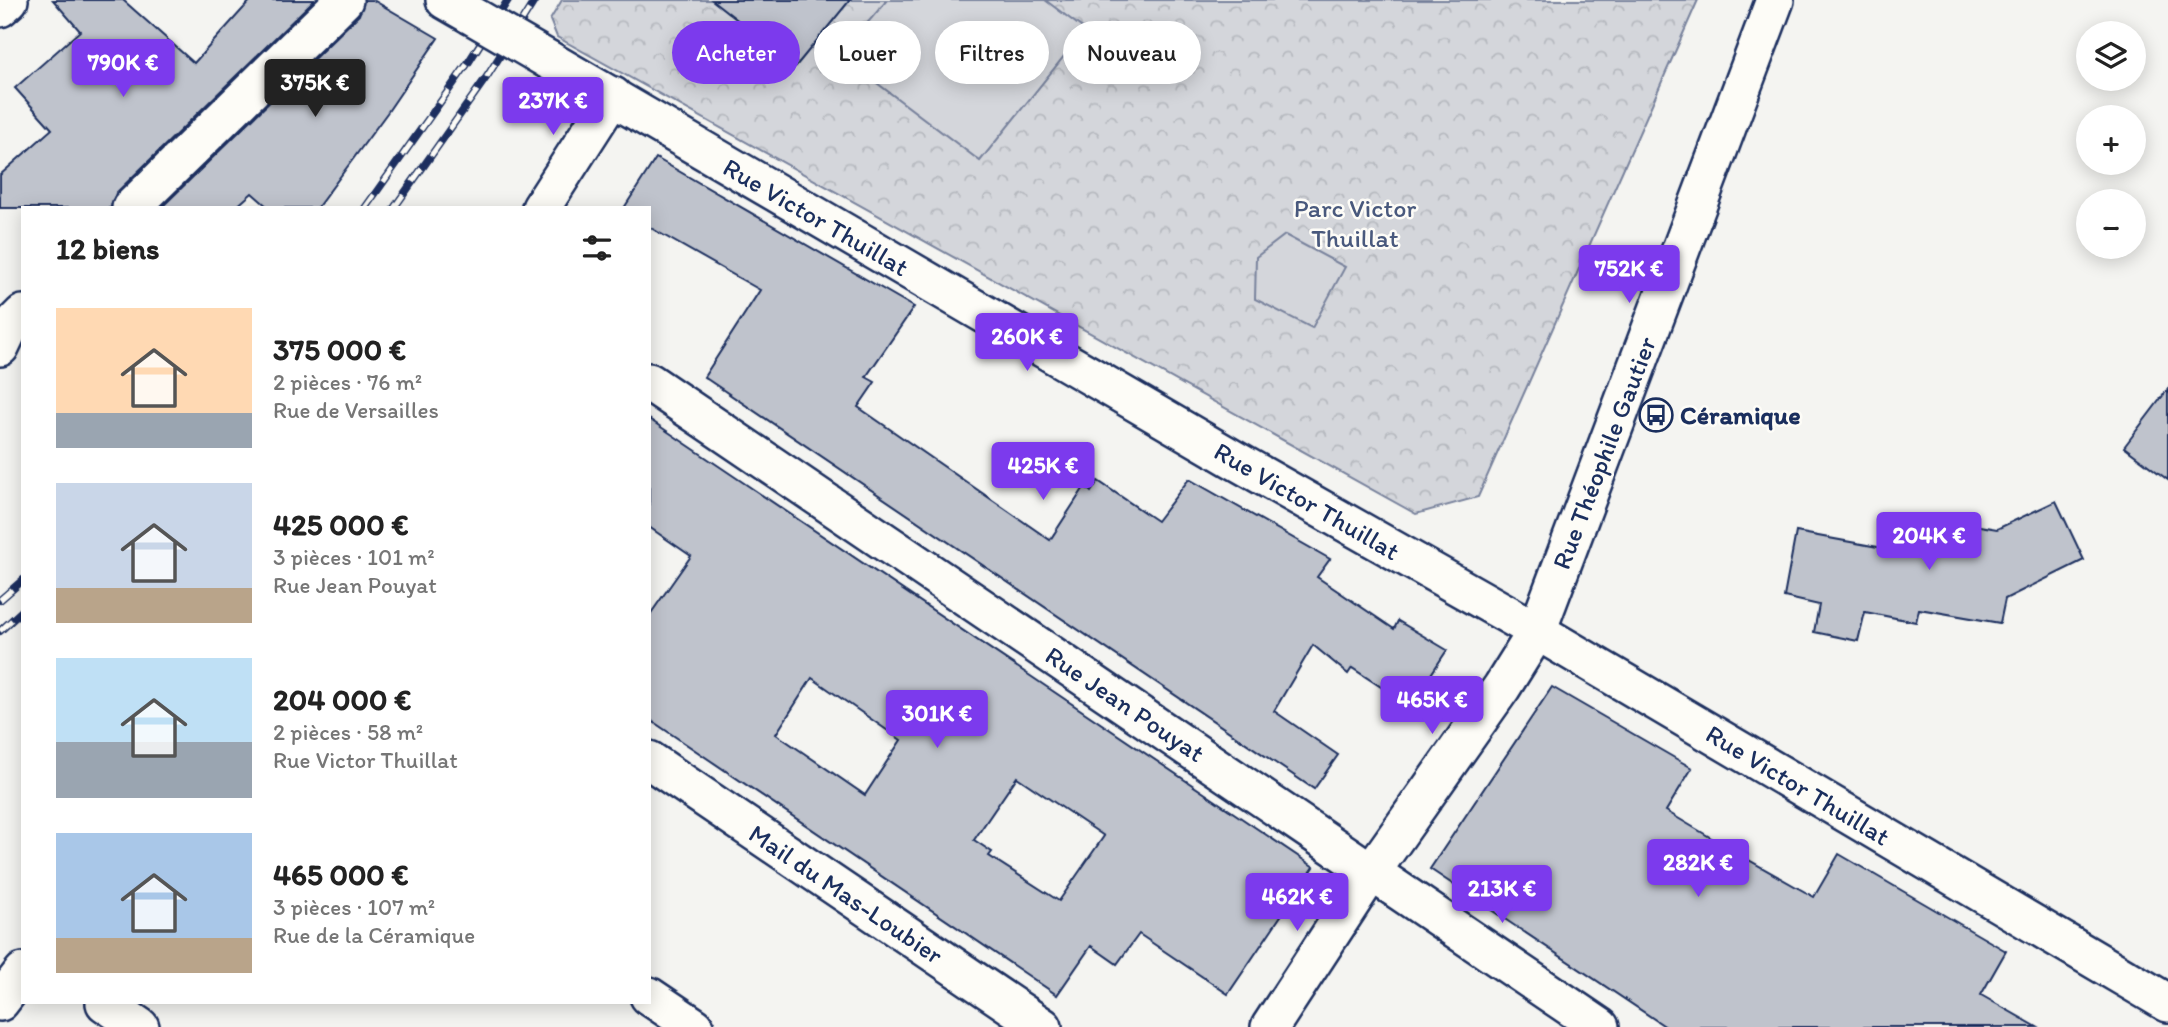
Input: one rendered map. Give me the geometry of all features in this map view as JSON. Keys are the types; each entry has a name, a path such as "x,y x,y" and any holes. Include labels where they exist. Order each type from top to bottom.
{"street":[{"path":"0,8 9,0"},
{"path":"133,206 344,0"},
{"name":"Rue Théophile Gautier","path":"1269,1027 1372,871 1502,687 1537,631 1776,0"},
{"name":"Rue Victor Thuillat","path":"458,8 1174,425 1537,631 2168,1003"},
{"path":"542,206 613,96"},
{"path":"0,347 9,328 21,316"},
{"name":"Rue Jean Pouyat","path":"651,383 1600,1027"},
{"name":"Mail du Mas-Loubier","path":"651,761 1043,1027"},
{"path":"0,1002 21,975"},
{"path":"651,997 695,1027"},
{"path":"106,1004 140,1027"}],"green space":[{"name":"Parc Victor Thuillat","path":"562,0 1698,0 1478,497 1416,514 557,37 550,20"},
{"path":"887,0 1045,0 1073,21 1063,21 1063,57 1049,75 1049,21 935,21 935,84 1042,84 980,161 878,84 921,84 921,21 869,21"},
{"path":"1285,235 1345,267 1312,328 1255,299 1256,257"}],"building":[{"path":"53,0 123,0 194,63 251,0 314,0 116,193 112,206 0,208 0,175 52,129 15,88 80,31"},
{"path":"364,0 373,0 438,38 318,206 267,206 252,193 237,206 163,206 359,15"},
{"path":"712,0 850,0 833,21 814,21 814,44 800,61 800,21 739,21"},
{"path":"656,158 914,307 866,377 875,382 858,407 1050,540 1085,486 1091,492 1098,481 1157,521 1189,479 1330,559 1317,577 1394,629 1398,621 1447,650 1410,706 1352,668 1348,674 1313,645 1274,711 1338,755 1314,789 704,377 760,290 651,228 651,206 625,206"},
{"path":"2168,389 2168,480 2124,447"},
{"path":"651,420 1314,867 1228,994 1139,934 1117,964 1091,946 1057,995 651,720 651,613 691,556 651,528","holes":["812,678 901,740 865,795 776,734","1017,777 1104,836 1059,901 989,856 992,852 974,840"]},
{"path":"2056,501 2084,560 2005,599 2000,623 1919,609 1916,622 1865,612 1858,641 1814,632 1819,605 1784,597 1796,532 1927,556 1933,518 1997,529"},
{"path":"1552,687 1692,768 1666,811 1740,855 1814,897 1839,854 2006,951 1981,995 2037,1027 1666,1027 1430,869"}],"railway":[{"path":"366,206 468,63 508,0"},
{"path":"395,206 488,75 535,0"},
{"path":"0,600 21,582"},
{"path":"0,631 21,612"}],"place":[{"name":"Céramique","path":"1656,415"}]}
